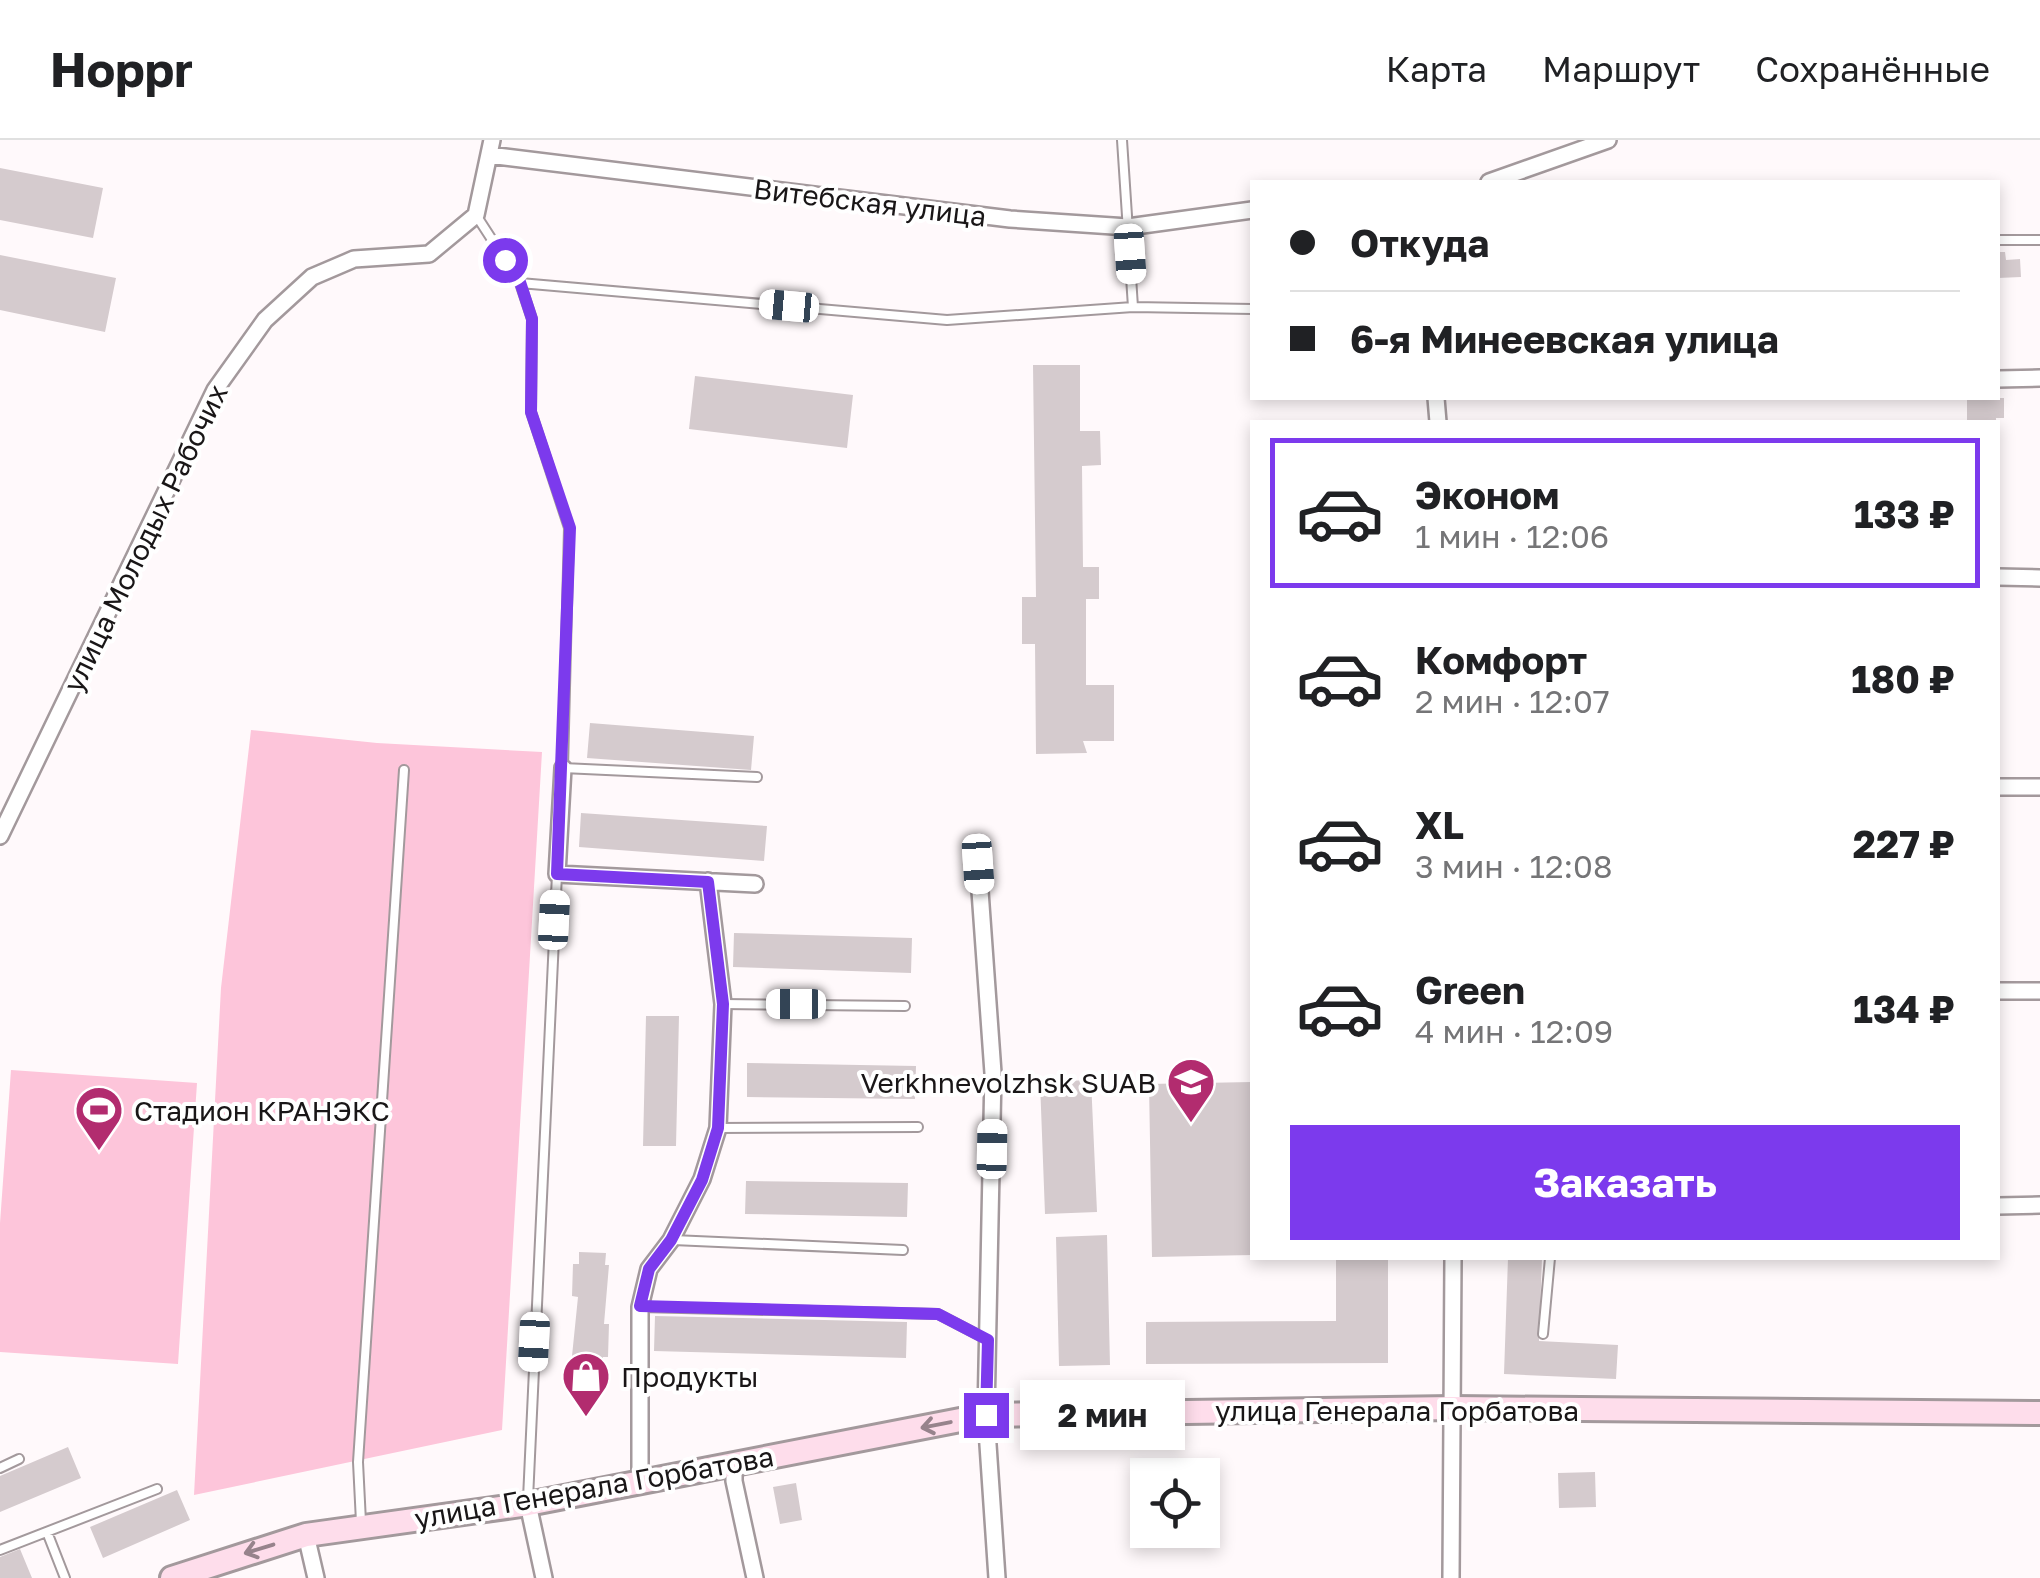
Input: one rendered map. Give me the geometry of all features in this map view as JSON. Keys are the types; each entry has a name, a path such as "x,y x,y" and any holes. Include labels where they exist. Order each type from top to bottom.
{"street":[{"path":"1496,180 1608,140"},
{"name":"Витебская улица","path":"490,147 1010,219 1128,227 1250,210"},
{"path":"476,214 490,147"},
{"name":"улица Молодых Рабочих","path":"0,836 215,390 264,320 312,277 354,260 429,254 476,214"},
{"path":"2000,378 2040,378"},
{"path":"2000,578 2040,578"},
{"path":"563,768 557,874 754,884"},
{"path":"2000,787 2040,786"},
{"path":"978,864 993,1073 986,1415 997,1578"},
{"path":"640,1481 640,1306 649,1269 671,1240 702,1180 718,1128 723,1004 708,882"},
{"path":"2000,991 2040,991"},
{"path":"2000,1206 2040,1205"},
{"path":"1451,1578 1453,1260"},
{"name":"улица Генерала Горбатова","path":"172,1578 306,1535 528,1504 986,1415 1452,1408 2040,1413"},
{"path":"734,1464 734,1481 755,1578"},
{"path":"528,1504 544,1578"},
{"path":"306,1535 316,1578"}],"lane":[{"path":"1122,140 1133,307"},
{"path":"476,214 520,282 532,319 531,412 570,528 563,768 757,777"},
{"path":"2000,240 2040,240"},
{"path":"520,282 947,320 1133,307 1250,309"},
{"path":"361,1526 358,1462 404,770"},
{"path":"528,1504 557,874"},
{"path":"723,1004 906,1006"},
{"path":"718,1128 918,1127"},
{"path":"671,1240 903,1250"},
{"path":"1543,1334 1550,1260"},
{"path":"640,1306 938,1314 988,1340"},
{"path":"0,1468 19,1459"},
{"path":"0,1550 157,1489"},
{"path":"47,1532 65,1578"}],"shaded area":[{"path":"251,730 377,743 542,752 502,1430 194,1495 221,988"},
{"name":"Стадион КРАНЭКС","path":"11,1070 197,1083 178,1364 0,1352 0,1223"}],"building":[{"path":"0,168 103,188 93,238 0,220"},
{"path":"2000,252 2005,252 2006,260 2020,259 2021,277 2000,278"},
{"path":"0,255 116,278 105,332 0,310"},
{"path":"1033,365 1080,365 1080,431 1100,431 1101,465 1082,466 1083,567 1099,567 1099,599 1086,599 1086,685 1114,685 1114,741 1083,741 1087,753 1036,754 1035,644 1022,644 1022,597 1036,597"},
{"path":"695,376 853,395 847,448 689,429"},
{"path":"2004,398 2004,418 1967,420 1967,400"},
{"path":"590,723 754,736 751,770 587,758"},
{"path":"581,813 767,826 764,861 579,847"},
{"path":"734,933 912,938 911,973 733,967"},
{"path":"646,1016 679,1016 676,1146 643,1146"},
{"path":"747,1063 916,1066 915,1099 747,1097"},
{"path":"1091,1080 1097,1212 1045,1214 1040,1082"},
{"name":"Verkhnevolzhsk SUAB","path":"1250,1082 1250,1255 1152,1257 1149,1084"},
{"path":"746,1181 908,1183 907,1217 745,1214"},
{"path":"1107,1235 1110,1365 1059,1366 1056,1237"},
{"path":"579,1252 606,1253 605,1265 609,1265 604,1324 609,1324 608,1357 603,1357 603,1371 576,1371 576,1356 572,1356 578,1297 572,1296 573,1264 579,1264"},
{"path":"1336,1260 1388,1260 1388,1363 1146,1364 1146,1322 1336,1321"},
{"path":"1508,1260 1542,1260 1539,1341 1618,1345 1616,1379 1504,1374"},
{"path":"655,1316 907,1322 906,1358 654,1351"},
{"path":"68,1447 81,1478 0,1512 0,1476"},
{"path":"1595,1472 1596,1507 1559,1508 1558,1473"},
{"path":"796,1483 802,1520 780,1524 773,1487"},
{"path":"177,1490 190,1520 103,1558 90,1527"},
{"path":"20,1549 32,1578 0,1578 0,1557"}],"place":[{"name":"Verkhnevolzhsk SUAB","path":"1191,1124"},
{"name":"Стадион КРАНЭКС","path":"99,1152"},
{"name":"Продукты","path":"586,1418"}],"route":[{"path":"505,260 520,282 532,319 531,412 570,528 557,874 708,882 723,1004 718,1128 702,1180 671,1240 649,1269 640,1306 938,1314 988,1340 986,1415"}]}
